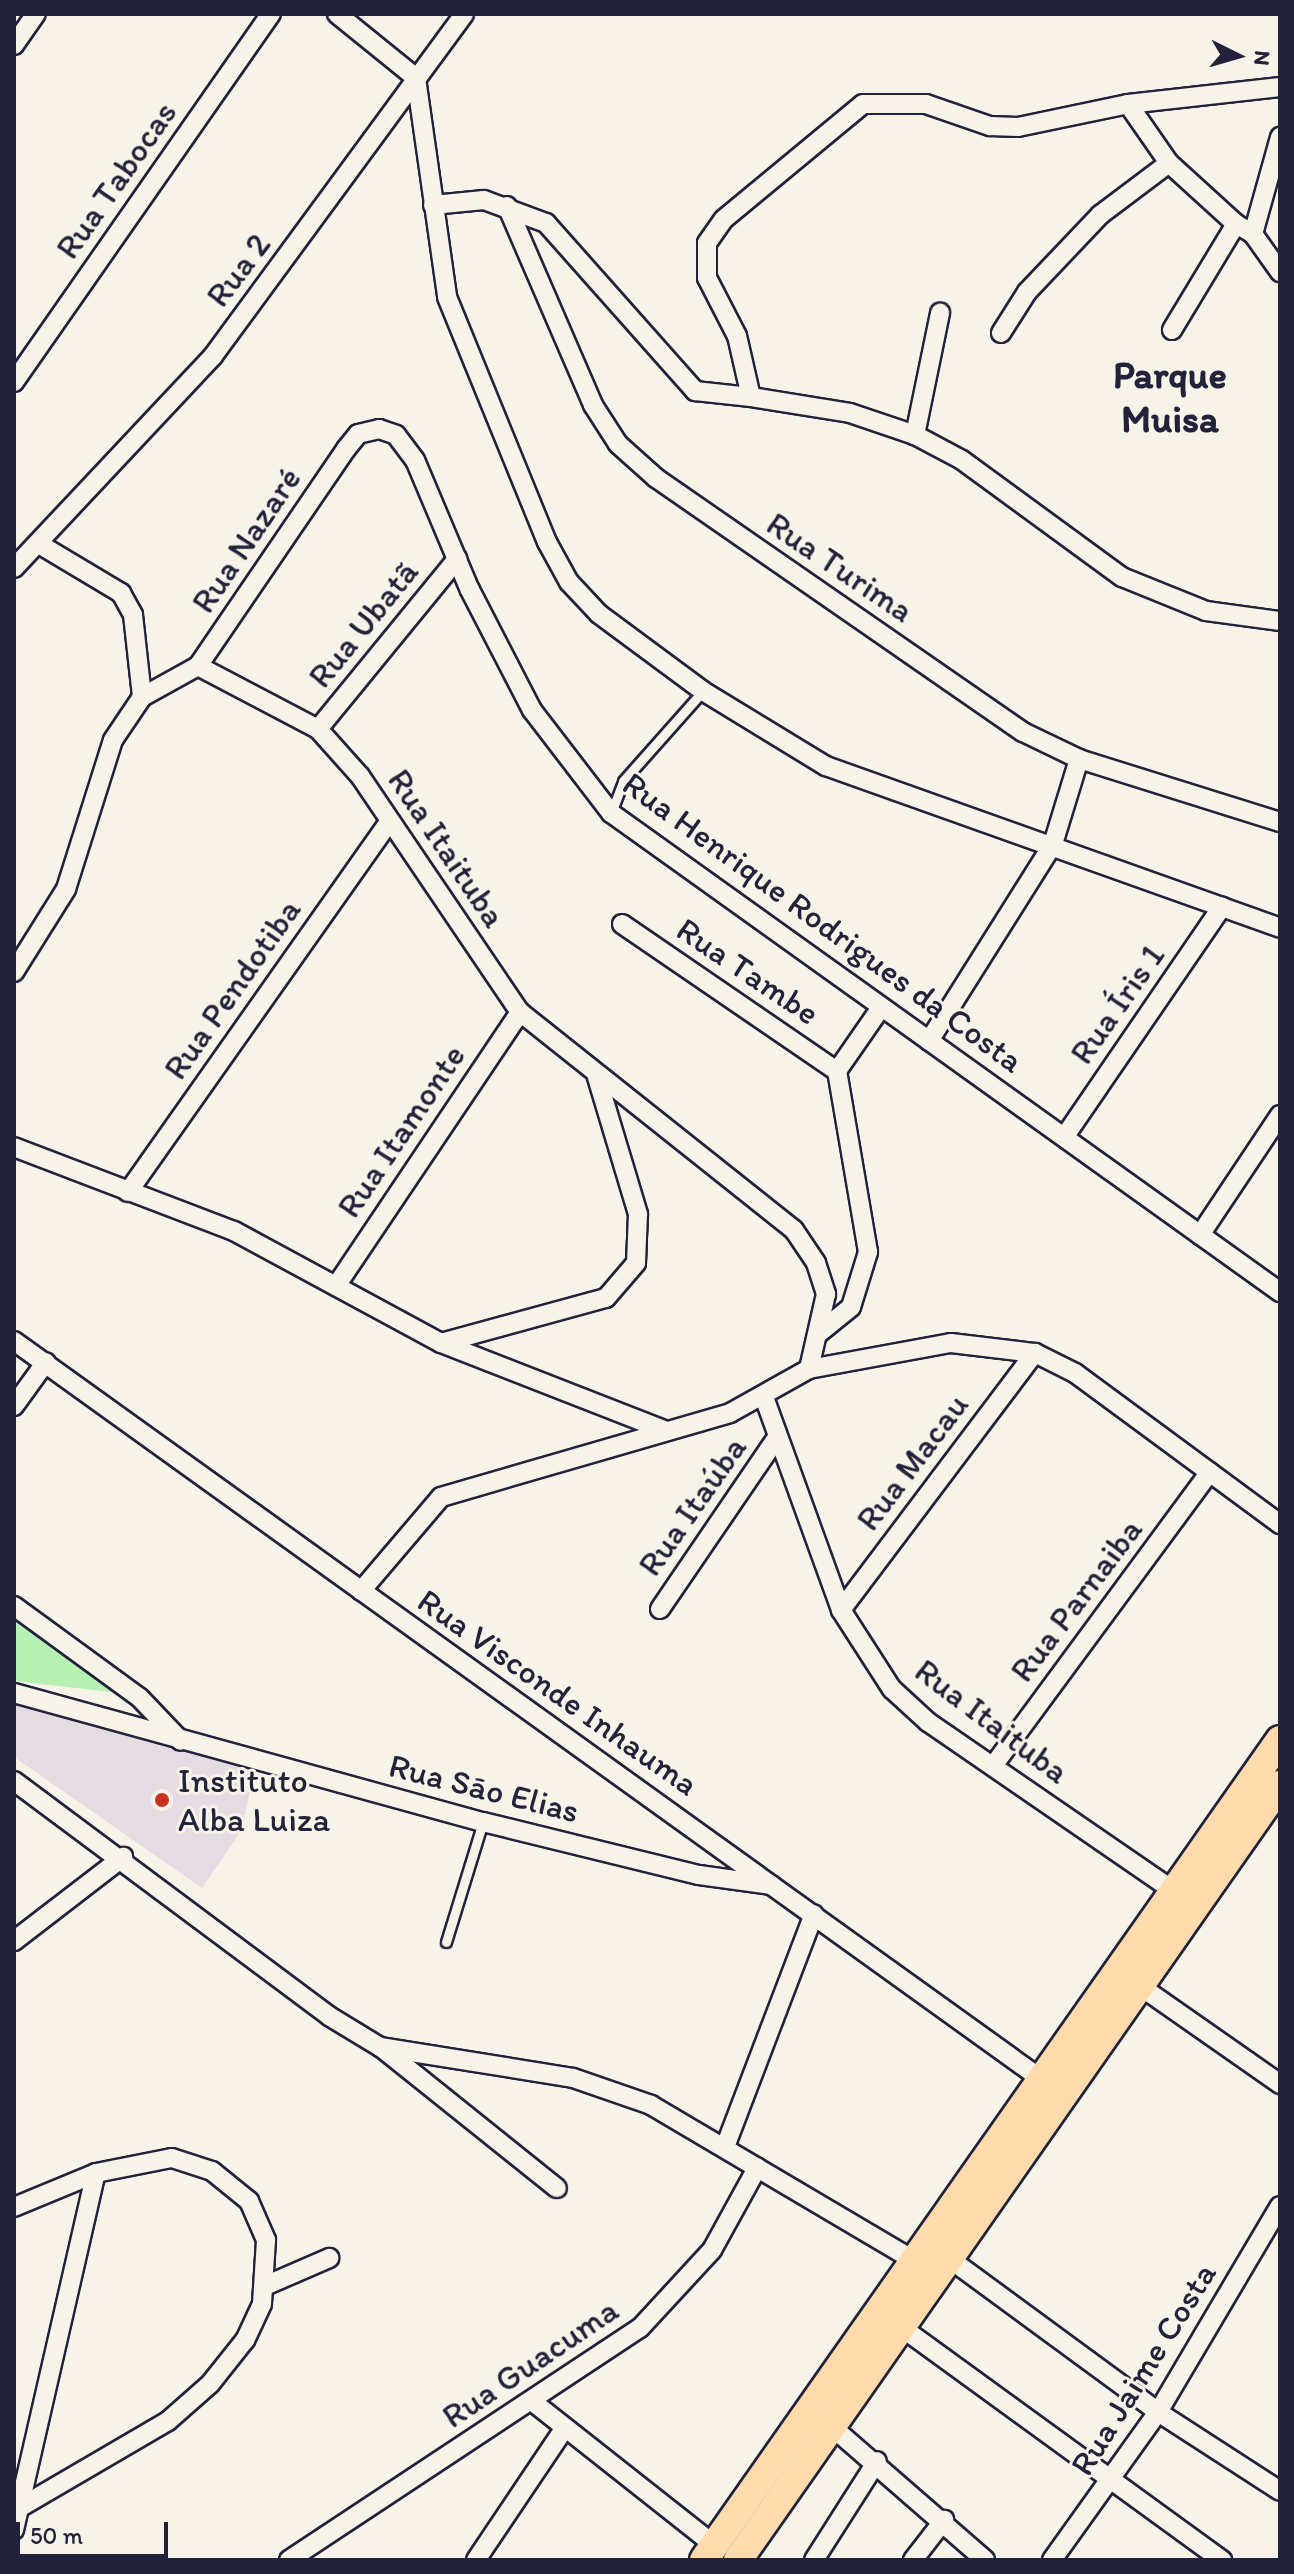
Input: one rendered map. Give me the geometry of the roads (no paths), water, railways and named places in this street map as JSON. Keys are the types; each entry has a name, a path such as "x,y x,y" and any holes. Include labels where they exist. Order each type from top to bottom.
{"main road":[{"path":"719,2555 831,2426 950,2259 1172,1890 1280,1740"},
{"path":"719,2555 916,2262 1054,2088 1140,1986 1275,1803"}],"street":[{"path":"14,45 36,14"},
{"path":"337,14 416,78 447,297 569,582 599,614 703,691 826,766 1053,844 1280,928"},
{"name":"Rua 2","path":"39,544 213,356 464,14"},
{"name":"Rua Tabocas","path":"14,382 261,18"},
{"path":"751,397 737,336 707,278 707,243 724,219 863,104 926,104 990,126 1018,127 1128,104 1280,87"},
{"path":"1128,104 1169,163 1244,229 1280,272"},
{"path":"1172,330 1244,229 1280,137"},
{"path":"1001,333 1027,292 1091,225 1169,163"},
{"path":"433,205 463,198 507,206 546,223 695,391 850,413 915,435 962,460 1122,577 1206,611 1280,621"},
{"name":"Rua Turima","path":"507,206 593,405 618,444 734,535 1023,732 1079,759 1280,822"},
{"path":"915,435 940,313"},
{"name":"Rua Henrique Rodrigues da Costa","path":"346,449 358,434 379,429 396,435 415,460 457,559 532,710 611,813 880,1009 1065,1136 1280,1292"},
{"name":"Rua Nazaré","path":"198,666 346,449"},
{"path":"14,568 39,544 121,593 133,615 142,697"},
{"name":"Rua Ubatã","path":"318,729 457,559"},
{"path":"14,972 66,889 113,740 142,697 198,666"},
{"name":"Rua Itaituba","path":"198,666 318,729 360,776 520,1012 597,1077 794,1230 816,1263 826,1294 809,1369"},
{"path":"929,1041 1053,844 1079,759"},
{"name":"Rua Pendotiba","path":"128,1192 389,822"},
{"name":"Rua Íris 1","path":"1065,1136 1222,907"},
{"name":"Rua Tambe","path":"622,924 837,1071 880,1009"},
{"name":"Rua Itamonte","path":"336,1286 520,1012"},
{"path":"819,1333 851,1307 868,1252 837,1071"},
{"path":"441,1343 606,1298 636,1263 638,1214 597,1077"},
{"path":"1200,1235 1280,1115"},
{"path":"14,1147 234,1231 441,1343 664,1430"},
{"name":"Rua Visconde Inhauma","path":"14,1341 1054,2088"},
{"path":"361,1591 441,1497 764,1397 809,1369 951,1343 1035,1353 1075,1373 1280,1524"},
{"name":"Rua Macau","path":"841,1610 1035,1353"},
{"path":"14,1406 46,1362"},
{"name":"Rua Itaituba","path":"764,1397 776,1439 841,1610 892,1689 993,1766 1196,1907"},
{"name":"Rua Itaúba","path":"660,1609 776,1439"},
{"name":"Rua Parnaiba","path":"993,1766 1210,1472"},
{"path":"14,1606 140,1698 181,1741"},
{"name":"Rua Sāo Elias","path":"14,1693 483,1822 699,1875 774,1885"},
{"path":"14,1781 123,1857 329,2016 380,2047 557,2188"},
{"path":"14,1941 123,1857"},
{"path":"725,2147 814,1914"},
{"path":"1140,1986 1280,2084"},
{"path":"380,2047 573,2078 651,2105 916,2262"},
{"path":"14,2207 96,2173 172,2158 212,2171 249,2201 266,2240 267,2285 245,2340 210,2384 168,2421 19,2508"},
{"name":"Rua Guacuma","path":"300,2557 640,2328 683,2285 712,2250 757,2168"},
{"path":"14,2530 96,2173"},
{"name":"Rua Jaime Costa","path":"1052,2560 1113,2481 1158,2412 1280,2206"},
{"path":"267,2285 329,2258"},
{"path":"950,2259 1158,2412 1280,2491"},
{"path":"901,2327 1222,2560"},
{"path":"533,2402 719,2555"},
{"path":"831,2426 877,2461 985,2560"},
{"path":"476,2560 564,2429"},
{"path":"814,2560 877,2461"},
{"path":"913,2560 944,2520"}],"lane":[{"path":"611,813 623,781 703,691"},
{"path":"446,1942 483,1822"}],"place":[{"name":"Instituto Alba Luiza","path":"162,1800"}],"district":[{"name":"Parque Muisa","path":"1170,398"}]}
